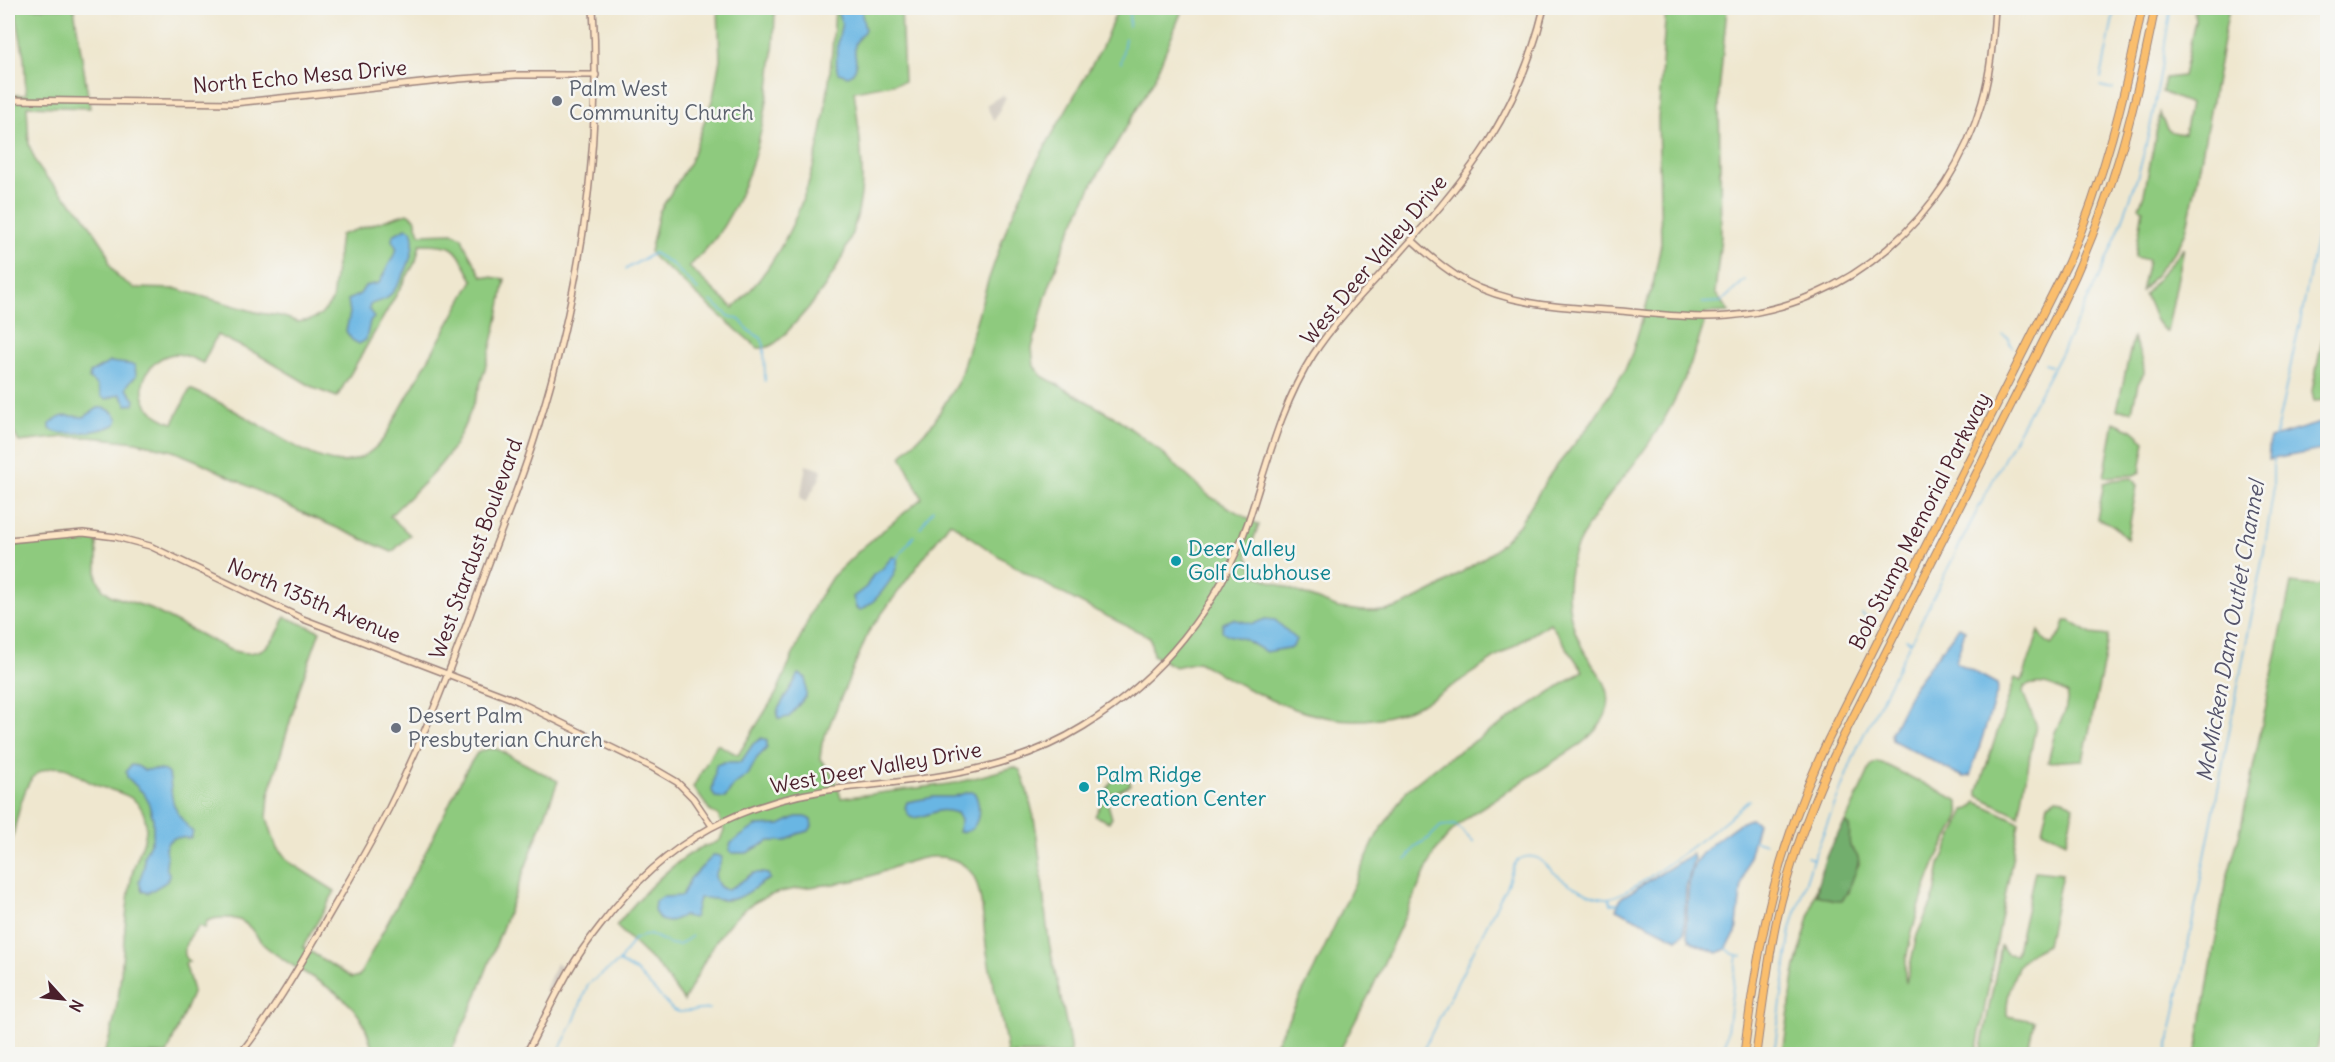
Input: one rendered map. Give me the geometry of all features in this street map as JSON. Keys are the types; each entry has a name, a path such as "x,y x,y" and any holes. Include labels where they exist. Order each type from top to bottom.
{"highway":[{"name":"Bob Stump Memorial Parkway","path":"1744,1054 1763,925 1777,870 1801,801 1828,740 2046,309 2077,243 2114,137 2142,8"},
{"name":"Bob Stump Memorial Parkway","path":"1756,1054 1766,976 1776,924 1788,877 1809,815 1841,741 2084,257 2109,194 2129,129 2155,8"}],"street":[{"name":"West Stardust Boulevard","path":"240,1054 282,996 373,839 413,757 447,674 528,459 557,363 579,261 585,221 594,139 596,75 593,8"},
{"name":"West Deer Valley Drive","path":"526,1054 569,970 612,910 662,860 712,826 757,807 807,793 940,777 1002,763 1036,751 1069,735 1116,704 1141,684 1185,636 1218,590 1248,522 1278,425 1313,355 1342,317 1460,185 1495,132 1528,62 1544,8"},
{"path":"1412,240 1439,263 1466,281 1522,302 1562,308 1728,316 1772,308 1822,292 1863,268 1895,243 1929,205 1956,166 1982,103 1988,80 1995,8"},
{"name":"North Echo Mesa Drive","path":"8,100 234,103 459,79 516,75 596,75"},
{"name":"North 135th Avenue","path":"8,540 83,533 135,541 174,555 303,619 551,717 664,774 689,793 712,826"}],"shaded area":[{"path":"1002,95 1006,97 994,121 986,105"},
{"path":"806,465 822,470 806,502 800,499"},
{"path":"556,963 565,967 551,994 545,991"}],"green space":[{"path":"15,8 74,8 90,108 27,106 29,145 37,165 45,176 82,213 106,249 110,265 118,277 134,288 177,289 259,313 281,316 298,322 310,320 321,315 332,301 340,235 407,213 415,218 420,234 453,233 462,237 482,276 505,279 491,346 468,417 442,463 390,516 410,535 392,552 298,511 173,451 136,442 90,437 19,442 8,423 8,95 26,95 24,57","holes":["420,244 442,245 454,250 473,280 384,438 365,455 341,462 317,456 190,389 173,423 155,414 145,401 143,383 146,374 158,360 176,354 203,363 217,335 257,354 316,389 337,397 416,261"]},
{"path":"718,8 775,8 768,96 754,156 732,211 714,240 689,267 733,308 761,278 783,244 800,207 822,129 835,8 901,8 904,82 854,91 861,145 862,178 857,218 851,237 823,290 780,339 764,348 758,348 747,339 657,261 650,252 659,212 690,162 713,98 720,59"},
{"path":"1118,8 1183,8 1153,82 1093,183 1066,240 1046,296 1032,348 1034,366 1042,376 1118,419 1160,451 1209,496 1259,525 1247,555 1255,575 1338,608 1386,611 1436,589 1494,551 1519,525 1551,473 1589,426 1624,372 1654,280 1661,243 1658,119 1666,8 1727,8 1719,93 1721,236 1715,293 1729,312 1705,313 1690,366 1666,417 1646,448 1600,507 1580,541 1569,574 1569,604 1576,634 1608,691 1609,700 1604,717 1594,732 1581,744 1473,813 1453,830 1434,853 1370,993 1338,1054 1270,1054 1314,970 1377,835 1407,790 1442,762 1583,671 1550,623 1443,692 1406,711 1370,719 1344,720 1318,716 1268,698 1198,662 1175,667 1153,655 1150,637 1022,571 950,522 869,631 822,743 820,759 835,778 841,798 956,783 1014,767 1020,770 1033,812 1049,941 1071,1054 1007,1054 989,965 976,882 971,872 964,866 946,858 921,858 861,879 780,892 750,905 720,935 684,1001 659,967 616,926 664,874 686,856 720,840 724,830 718,815 711,812 693,787 717,744 738,755 776,694 815,604 832,577 862,548 922,498 901,456 933,423 959,380 987,284 1008,224 1037,161 1102,47"},
{"path":"2194,8 2229,8 2186,231 2179,246 2141,292 2148,260 2135,257 2143,209 2139,207 2144,194 2160,113 2168,129 2184,134 2190,104 2162,92 2165,78 2183,76 2195,21"},
{"path":"2184,247 2167,332 2155,319 2144,295"},
{"path":"2327,316 2327,400 2314,401 2312,391"},
{"path":"2133,338 2143,361 2144,373 2138,384 2132,411 2117,410"},
{"path":"2114,422 2132,430 2145,441 2140,472 2134,475 2104,477"},
{"path":"2132,478 2137,486 2127,539 2111,524 2097,519 2104,483"},
{"path":"68,538 97,540 97,578 103,589 112,596 147,607 230,650 250,653 265,647 277,635 285,617 320,631 300,687 269,795 267,818 277,848 289,862 335,891 303,947 352,978 359,976 477,753 486,749 497,749 558,781 475,1000 450,1054 373,1054 364,1024 353,1008 321,983 265,946 251,928 243,922 223,918 207,921 205,928 199,926 186,943 185,953 189,962 185,963 193,991 167,1054 104,1054 116,1010 132,875 146,834 143,811 130,797 88,781 68,769 56,767 44,770 34,776 25,792 8,861 8,545"},
{"path":"2327,582 2328,1000 2316,1054 2196,1054 2225,885 2240,832 2291,583 2317,586"},
{"path":"2065,621 2070,621 2091,634 2108,636 2083,760 2048,762 2055,732 2065,712 2068,694 2052,686 2041,684 2024,687 2023,693 2036,724 2019,816 1978,796 1978,791 2015,678 2022,681 2039,631 2051,645 2061,634"},
{"path":"1876,762 1957,800 1959,807 1958,818 1937,859 1915,921 1907,957 1906,983 1917,935 1935,895 1940,864 1965,810 1970,809 1977,802 2019,822 1976,1054 1783,1054 1794,975 1818,882 1817,895 1848,893 1852,876 1859,864 1858,857 1849,844 1849,826 1845,823 1871,766"},
{"path":"1115,775 1130,781 1130,785 1114,793 1106,792"},
{"path":"2056,798 2063,799 2074,806 2066,842 2042,830 2048,804"},
{"path":"1103,800 1108,804 1112,818 1109,822 1095,816"},
{"path":"1845,823 1849,826 1849,840 1858,860 1853,879 1842,901 1834,901 1817,895 1818,886 1826,858"},
{"path":"2035,871 2062,874 2047,945 2028,955 2021,962 2009,993 2007,1016 2034,1021 2027,1054 1980,1054 2001,946 2007,954 2016,955"}],"water":[{"path":"840,8 863,8 865,29 855,45 855,70 848,76 838,73 837,68 837,48 842,23 838,14"},
{"path":"406,228 411,230 413,238 408,266 393,292 387,298 370,305 369,309 374,318 370,321 366,340 359,344 352,340 346,331 350,313 348,300 360,294 365,286 379,283 397,249 392,240 393,235"},
{"path":"110,362 135,365 136,376 126,388 135,400 134,404 127,405 120,394 107,399 102,397 97,385 89,379 90,373"},
{"path":"98,408 112,412 118,419 116,424 83,433 63,433 50,429 50,424 58,418 84,417"},
{"path":"2327,421 2327,449 2268,460 2270,438"},
{"path":"892,557 897,558 897,564 891,579 866,607 860,610 856,608 853,597 866,587 873,575 882,569"},
{"path":"1233,619 1253,624 1265,619 1275,620 1296,639 1293,647 1266,652 1244,639 1228,635 1222,631 1223,623"},
{"path":"1959,627 1965,630 1956,662 1997,684 1998,689 1970,776 1963,777 1892,740 1891,733 1915,685"},
{"path":"799,674 806,678 806,696 789,717 779,719 778,709"},
{"path":"762,738 767,741 767,748 757,758 748,775 734,785 725,798 715,797 712,791 716,765 724,762 741,762 753,744"},
{"path":"131,765 144,770 163,770 167,773 170,777 176,809 193,832 191,838 175,838 169,841 165,849 166,867 170,876 166,882 148,893 142,891 139,882 144,867 144,856 153,837 153,819 144,794 127,777 126,771"},
{"path":"974,792 979,812 975,824 965,832 958,832 961,820 957,813 938,811 913,818 905,808 907,802 934,797 953,797"},
{"path":"796,817 806,817 811,820 812,826 809,831 797,834 786,841 769,841 747,853 732,853 729,850 731,843 756,826 780,825"},
{"path":"1750,819 1758,823 1742,884 1736,933 1726,949 1718,953 1691,941 1687,935 1686,921 1691,874 1705,849 1735,826"},
{"path":"1692,854 1694,858 1686,888 1684,933 1677,939 1616,909 1622,897"},
{"path":"714,855 722,858 715,876 722,888 733,887 754,873 768,874 770,879 746,894 732,899 699,898 694,918 683,916 668,922 660,920 654,911 655,901 663,897 682,896 690,879"}],"waterway":[{"path":"1129,26 1130,8"},
{"path":"2101,78 2115,8"},
{"path":"1774,1054 1791,928 1813,859 1858,746 1987,491 2077,321 2124,217 2142,161 2152,119 2170,12 2166,11"},
{"path":"1121,63 1125,38"},
{"path":"2100,86 2113,89"},
{"name":"McMicken Dam Outlet Channel","path":"2275,438 2328,177"},
{"path":"626,269 654,253 673,265 698,290"},
{"path":"1702,303 1721,302 1745,280"},
{"path":"711,301 729,316 740,320 749,331 761,338 764,345 765,381"},
{"path":"2003,335 2009,338 2010,345 2013,347"},
{"path":"2045,363 2051,366"},
{"name":"McMicken Dam Outlet Channel","path":"2167,1054 2264,551 2273,494 2273,457"},
{"path":"920,528 933,509"},
{"path":"896,559 914,536"},
{"path":"1862,614 1874,623"},
{"path":"1906,639 1911,642"},
{"path":"1421,1054 1517,861 1528,857 1536,858 1572,886 1586,893 1606,898 1618,895 1635,886 1701,840 1749,800"},
{"path":"1406,860 1415,847 1441,826 1456,825 1474,843"},
{"path":"1753,840 1766,844"},
{"path":"1807,857 1813,859"},
{"path":"1609,898 1611,904 1618,904"},
{"path":"557,1054 574,1021 588,984 619,962 634,939 650,934 670,944 679,945 692,936"},
{"path":"1725,947 1733,954 1742,956"},
{"path":"1724,1054 1737,955"},
{"path":"619,962 637,972 673,1010 679,1012 710,1009"}],"place":[{"name":"Palm West Community Church","path":"557,101"},
{"name":"Deer Valley Golf Clubhouse","path":"1176,561"},
{"name":"Desert Palm Presbyterian Church","path":"396,728"},
{"name":"Palm Ridge Recreation Center","path":"1084,787"}]}
